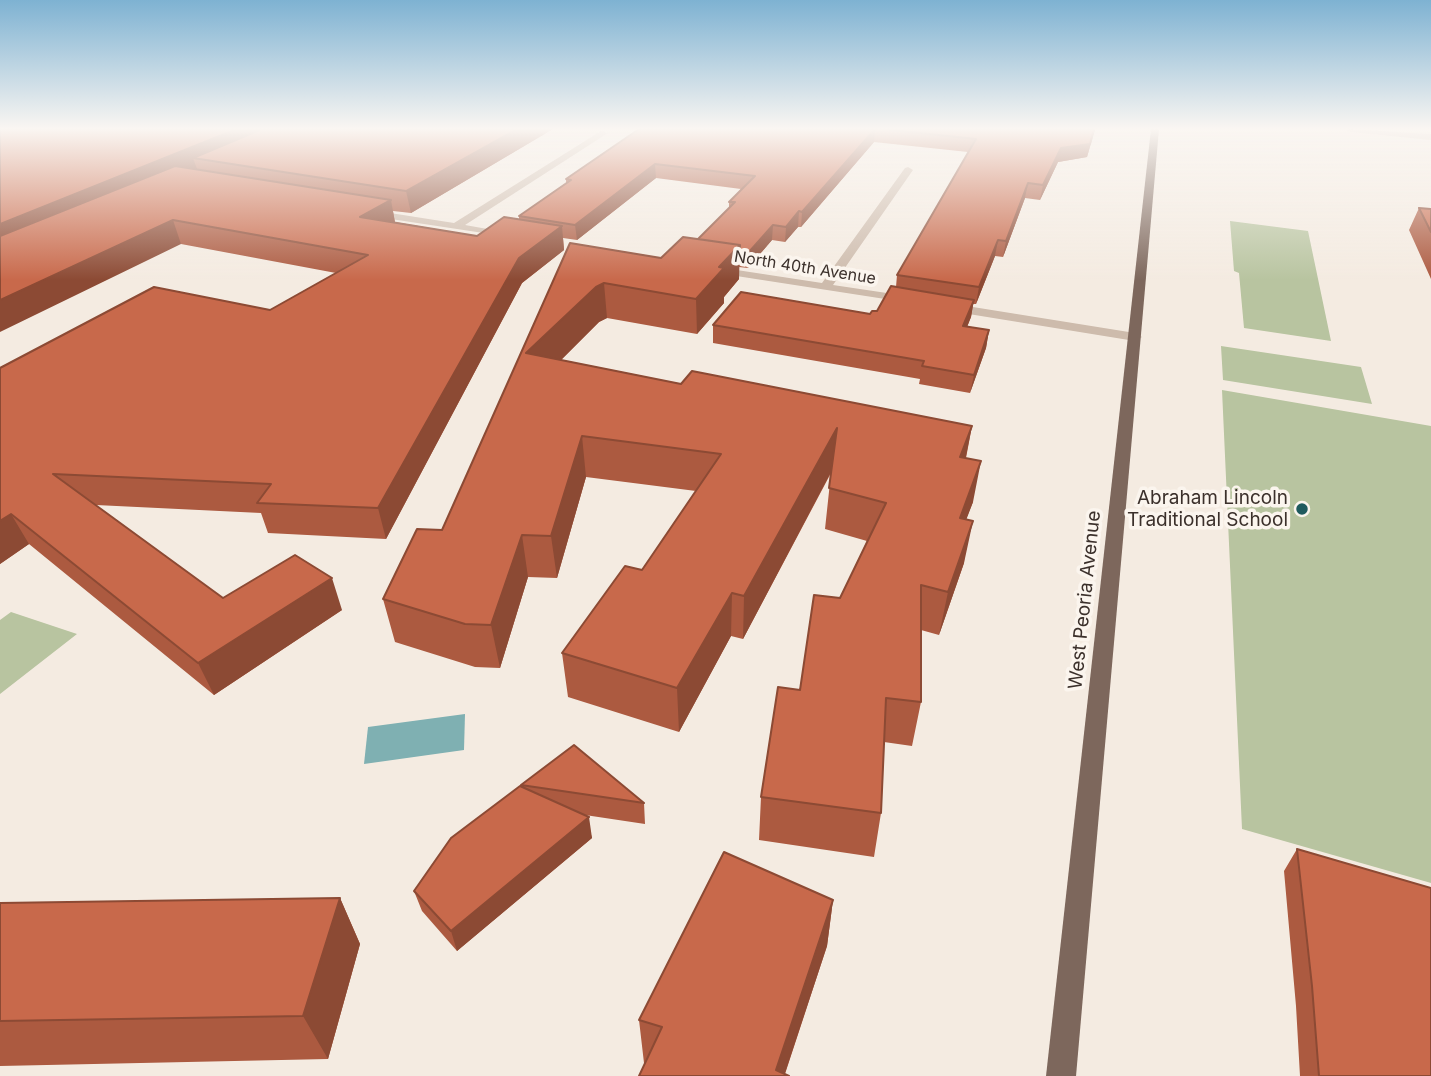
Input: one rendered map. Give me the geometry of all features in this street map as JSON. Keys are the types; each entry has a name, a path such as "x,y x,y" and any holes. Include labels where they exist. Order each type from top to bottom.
{"main road":[{"name":"West Peoria Avenue","path":"1060,1076 1150,179"}],"street":[{"path":"455,227 531,179"},
{"path":"825,288 902,179"},
{"path":"359,211 523,238"},
{"name":"North 40th Avenue","path":"701,267 917,302"},
{"path":"930,304 1135,337"}],"green space":[{"path":"1230,221 1308,231 1331,341 1244,328 1239,273 1234,271"},
{"path":"1221,346 1361,367 1372,404 1223,380"},
{"path":"1222,390 1431,426 1431,883 1242,829"},
{"path":"11,612 77,634 0,694 0,620"}],"water":[{"path":"465,714 464,750 364,764 368,727"}],"building":[{"path":"0,179 112,179 0,224"},
{"path":"142,179 259,179 391,200 360,217 477,236 504,217 562,226 519,258 378,508 257,503 271,484 53,474 223,598 295,555 332,578 198,663 11,514 0,521 0,368 154,287 270,310 368,255 173,220 0,300 0,236"},
{"path":"330,179 427,179 406,191"},
{"path":"567,179 635,179 575,225 519,216 571,180"},
{"path":"752,179 831,179 786,227 773,225 749,252 740,251 740,245 698,239 735,202 729,202"},
{"path":"953,179 1046,179 1043,185 1028,183 1006,241 998,240 979,287 897,275"},
{"path":"1419,208 1431,209 1431,232"},
{"path":"683,237 740,245 719,267 724,268 696,299 604,283 596,287 526,353 681,384 692,371 972,426 960,457 981,461 960,518 973,521 948,592 921,585 921,702 886,698 881,813 761,797 778,687 800,690 814,595 840,598 886,503 829,488 837,428 744,596 732,593 677,688 562,653 625,566 642,570 721,454 582,436 551,536 522,535 491,625 465,624 383,599 417,529 442,530 570,243 661,258"},
{"path":"891,286 974,300 963,326 989,330 974,375 922,366 924,361 713,325 741,292 870,314 877,311"},
{"path":"574,745 644,803 521,785"},
{"path":"520,786 589,817 451,931 414,891 451,838"},
{"path":"1297,849 1431,888 1431,1076 1319,1076"},
{"path":"724,852 833,900 776,1070 789,1076 639,1076 662,1027 639,1020"},
{"path":"340,898 303,1016 0,1021 0,903"}],"place":[{"name":"Abraham Lincoln Traditional School","path":"1302,509"}]}
